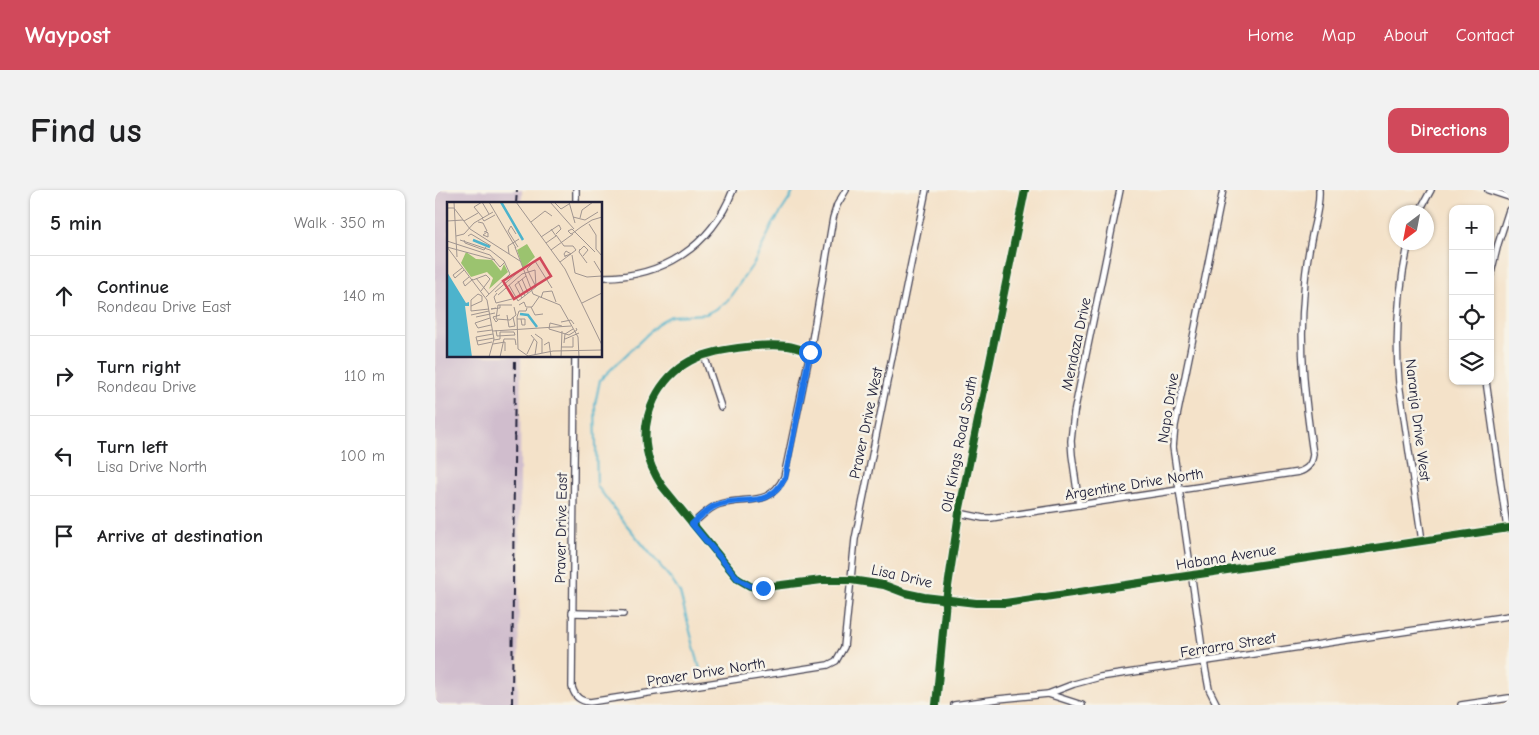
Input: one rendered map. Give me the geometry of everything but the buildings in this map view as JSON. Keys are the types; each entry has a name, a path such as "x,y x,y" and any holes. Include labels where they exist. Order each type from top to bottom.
{"street":[{"path":"603,277 628,276 641,273 673,261 684,254 711,230 724,210 733,190"},
{"path":"692,524 711,508 719,504 765,498 776,491 785,478 810,352 833,218 837,205 846,190"},
{"name":"Praver Drive West","path":"836,660 845,647 855,539 926,190"},
{"name":"Old Kings Road South","path":"936,705 946,600 959,513 1025,190"},
{"name":"Mendoza Drive","path":"1079,505 1071,455 1074,413 1120,190"},
{"name":"Napo Drive","path":"1217,705 1209,689 1204,662 1173,455 1173,435 1223,190"},
{"name":"Argentine Drive North","path":"959,513 991,518 1304,470 1310,464 1313,454 1304,398 1301,348 1304,292 1312,236 1318,212 1319,190"},
{"path":"1423,205 1431,190"},
{"path":"1489,190 1509,197"},
{"path":"1494,260 1509,210"},
{"name":"Naranja Drive West","path":"1408,250 1399,301 1397,365 1422,541"},
{"name":"Lisa Drive","path":"810,352 787,346 716,352 704,355 680,368 661,387 649,411 646,434 647,453 655,476 665,491 738,579 750,586 763,588 821,580 851,580 877,583 905,593 946,600"},
{"path":"704,355 721,406"},
{"name":"Praver Drive East","path":"575,358 572,687 574,694 578,698"},
{"path":"1487,385 1508,528"},
{"name":"Habana Avenue","path":"946,600 975,603 1005,603 1508,528"},
{"path":"573,613 623,614"},
{"name":"Ferrarra Street","path":"953,705 1048,694 1100,677 1509,616"},
{"name":"Praver Drive North","path":"578,698 585,702 591,702 818,668 836,660"},
{"path":"1048,694 1082,705"},
{"path":"1461,705 1509,698"}],"shaded area":[{"path":"435,190 522,190 522,202 447,202 447,358 521,358 518,705 435,705"}],"waterway":[{"path":"701,673 680,593 597,486 595,404 600,380 660,322 671,316 706,314 727,301 754,263 773,224 794,190"}],"railway":[{"path":"516,202 517,190"},
{"path":"512,705 515,358"}],"cycle path":[{"path":"936,705 946,600 959,513 1025,190"},
{"path":"810,352 788,346 752,346 711,353 690,361 669,377 661,388 654,399 646,425 648,456 662,486 738,579 757,588 822,580 851,580 884,585 905,593 924,597 976,603 1005,603 1509,528"}],"route":[{"path":"763,588 750,586 738,579 692,524 711,508 719,504 765,498 776,491 781,485 785,478 810,352"}]}
